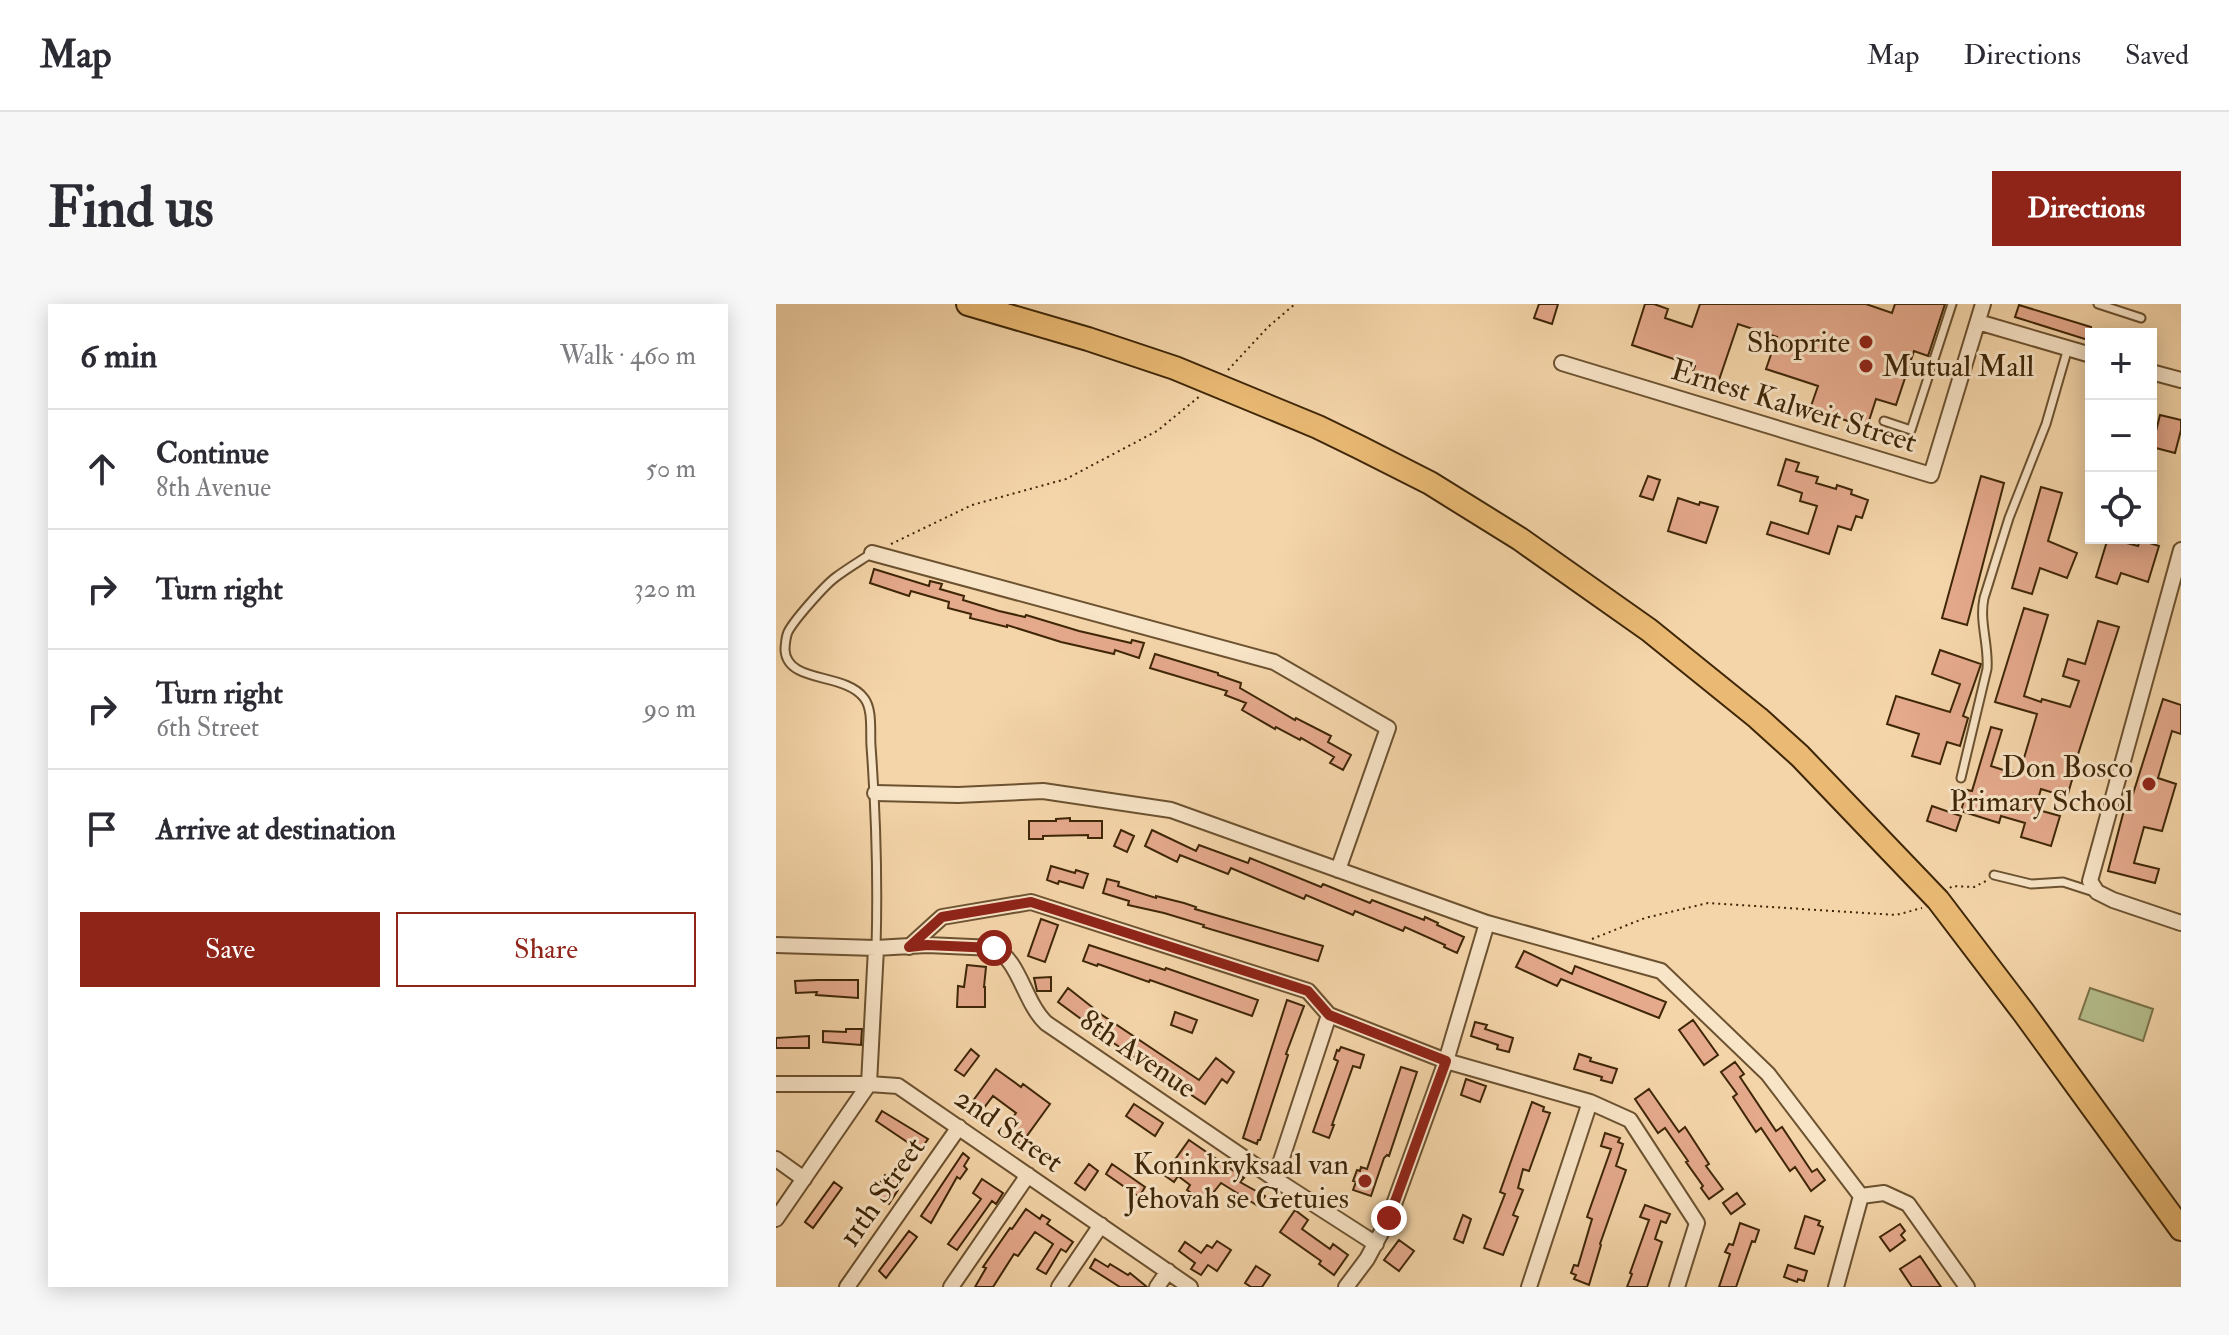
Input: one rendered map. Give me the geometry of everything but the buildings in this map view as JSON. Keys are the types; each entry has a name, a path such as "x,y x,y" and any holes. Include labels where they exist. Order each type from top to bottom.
{"highway":[{"path":"968,304 1175,368 1318,427 1430,483 1520,539 1649,630 1800,756 1938,900 2181,1229"}],"street":[{"name":"Ernest Kalweit Street","path":"1562,363 1931,475 1983,304"},
{"path":"1978,322 2085,353"},
{"path":"2157,374 2181,380"},
{"path":"2181,550 2090,881 2097,892 2113,900 2181,923"},
{"path":"872,553 1274,662 1388,728 1338,870"},
{"path":"875,793 958,795 1043,791 1171,810 1487,923 1661,971 1768,1074 1861,1196"},
{"path":"909,947 942,917 1031,902 1308,991 1329,1015 1446,1061 1590,1102 1630,1120 1697,1223 1677,1287"},
{"path":"1346,1287 1376,1244 1389,1218 1446,1061 1487,923"},
{"name":"8th Avenue","path":"776,945 994,948 1008,958 1031,1005 1046,1023 1376,1244"},
{"path":"776,1219 869,1084 876,948"},
{"path":"1275,1179 1329,1015"},
{"name":"2nd Street","path":"776,1084 898,1086 1190,1287"},
{"path":"1529,1287 1590,1102"},
{"name":"11th Street","path":"847,1287 959,1127"},
{"path":"776,1159 804,1179"},
{"path":"951,1287 1028,1175"},
{"path":"1861,1196 1884,1193 1908,1204 1967,1287"},
{"path":"1836,1287 1861,1196"},
{"path":"1059,1287 1101,1225"},
{"path":"1157,1287 1168,1271"}],"lane":[{"path":"1884,421 1911,430 1952,304"},
{"path":"2098,304 2141,318"},
{"path":"1961,778 1987,669 1984,598 2009,518 2046,424 2068,348"},
{"path":"872,553 833,579 806,609 788,633 785,652 792,667 805,674 845,683 865,698 869,712 875,793 878,866 876,948"},
{"path":"1994,875 2031,884 2063,882 2097,892"}],"path":[{"path":"872,553 972,505 1066,479 1157,431 1214,384 1268,327 1295,304"},
{"path":"1572,946 1645,918 1708,903 1896,915 1914,912 1938,900 1952,886 1974,887 1994,875"}],"green space":[{"path":"2090,988 2153,1009 2143,1041 2079,1019"}],"place":[{"name":"Shoprite","path":"1866,342"},
{"name":"Mutual Mall","path":"1866,366"},
{"name":"Don Bosco Primary School","path":"2149,784"},
{"name":"Koninkryksaal van Jehovah se Getuies","path":"1365,1181"}],"route":[{"path":"994,948 909,947 942,917 1031,902 1308,991 1329,1015 1446,1061 1389,1218"}]}
